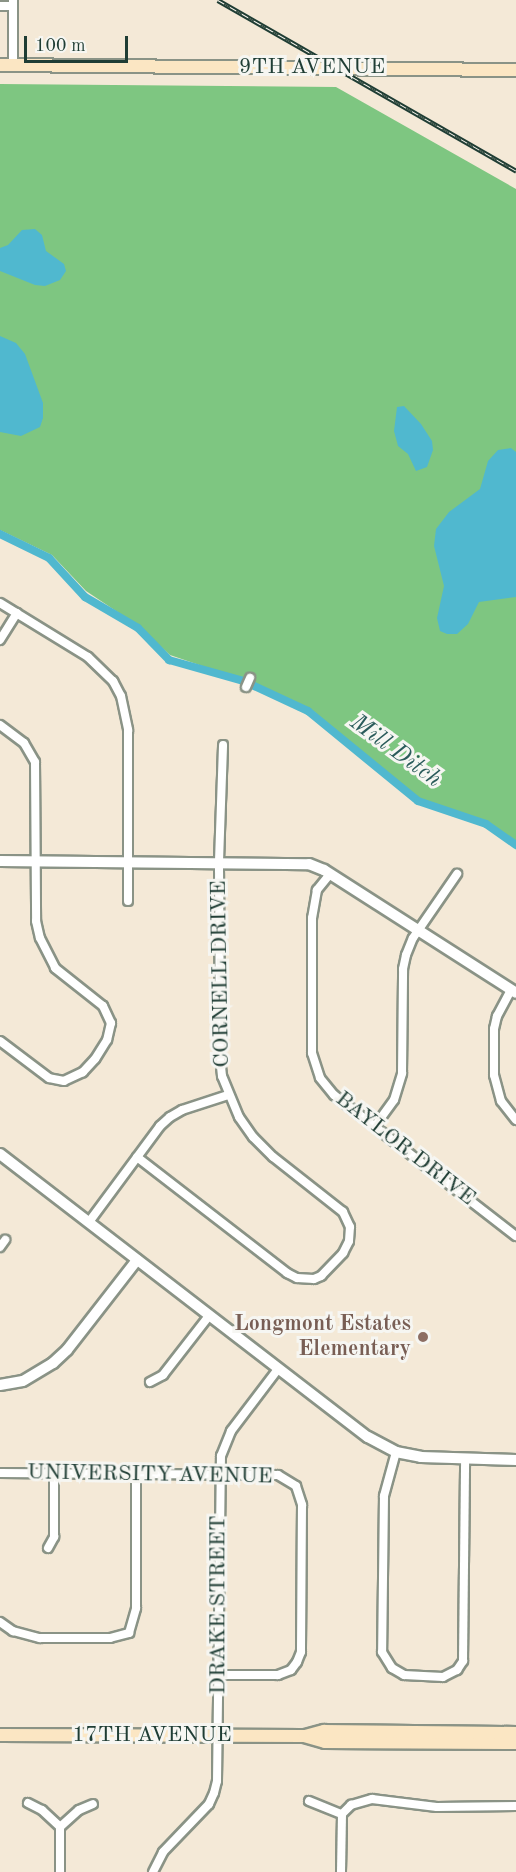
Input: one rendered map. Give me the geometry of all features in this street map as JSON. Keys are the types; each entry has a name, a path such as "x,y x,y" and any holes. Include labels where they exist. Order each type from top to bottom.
{"main road":[{"name":"9TH AVENUE","path":"0,65 516,70"},
{"name":"17TH AVENUE","path":"0,1735 304,1736 324,1731 516,1732"},
{"name":"17TH AVENUE","path":"304,1736 325,1742 516,1743"}],"street":[{"path":"0,6 13,3 13,65"},
{"path":"0,603 88,657 113,681 121,696 128,730 128,901"},
{"path":"0,640 16,613"},
{"path":"0,725 24,743 35,762 36,921 46,953 55,968 103,1006 108,1014 110,1031 107,1040 89,1066 74,1078 64,1081 49,1078 0,1041"},
{"name":"CORNELL DRIVE","path":"137,1157 287,1273 309,1279 321,1276 343,1253 349,1241 348,1220 343,1212 273,1157 253,1137 228,1095 220,1057 219,861 223,745"},
{"path":"0,861 219,861 303,863 319,867 514,992 497,1016 494,1029 494,1075 501,1101 516,1120"},
{"name":"BAYLOR DRIVE","path":"330,874 317,890 312,910 312,1053 320,1078 329,1090 516,1236"},
{"path":"375,1126 399,1087 402,1073 403,969 406,955 418,931 458,874"},
{"path":"89,1222 170,1117 228,1095"},
{"path":"0,1154 368,1437 396,1452 434,1459 516,1460"},
{"path":"0,1385 23,1381 53,1363 67,1350 137,1260"},
{"path":"150,1382 163,1375 209,1316"},
{"name":"DRAKE STREET","path":"153,1872 163,1852 209,1804 214,1793 218,1736 221,1456 231,1431 278,1369"},
{"path":"396,1452 384,1496 382,1652 392,1668 404,1676 443,1677 457,1670 463,1661 465,1460"},
{"name":"UNIVERSITY AVENUE","path":"0,1473 278,1475 296,1486 302,1505 301,1652 297,1662 291,1670 278,1675 219,1675"},
{"path":"48,1548 54,1537 54,1473"},
{"path":"0,1622 13,1631 40,1638 110,1638 129,1633 136,1608 136,1475"},
{"path":"341,1872 342,1814 351,1805 372,1799 437,1807 516,1806"},
{"path":"309,1801 342,1814"},
{"path":"28,1803 42,1810 60,1827 60,1872"},
{"path":"60,1827 80,1810 93,1804"}],"green space":[{"path":"0,84 336,87 516,189 516,841 488,822 419,798 312,710 258,685 170,655 137,625 86,591 52,555 0,530"}],"water":[{"path":"35,229 42,235 46,251 64,264 66,271 60,280 45,286 35,285 0,271 0,248 8,245 22,230"},
{"path":"0,336 16,343 25,354 43,403 43,418 40,427 21,436 0,432"},
{"path":"404,406 421,424 432,441 433,450 427,467 416,471 408,454 398,446 394,431 397,407"},
{"path":"511,448 516,452 516,597 479,602 468,624 457,634 447,634 440,631 437,618 444,586 434,546 436,529 449,512 480,489 488,461 498,450"}],"waterway":[{"name":"Mill Ditch","path":"0,534 49,558 85,597 138,628 169,660 243,681"},
{"name":"Mill Ditch","path":"252,685 308,711 418,801 486,824 516,845"}],"railway":[{"path":"218,0 516,171"}],"place":[{"name":"Longmont Estates Elementary","path":"423,1337"}]}
